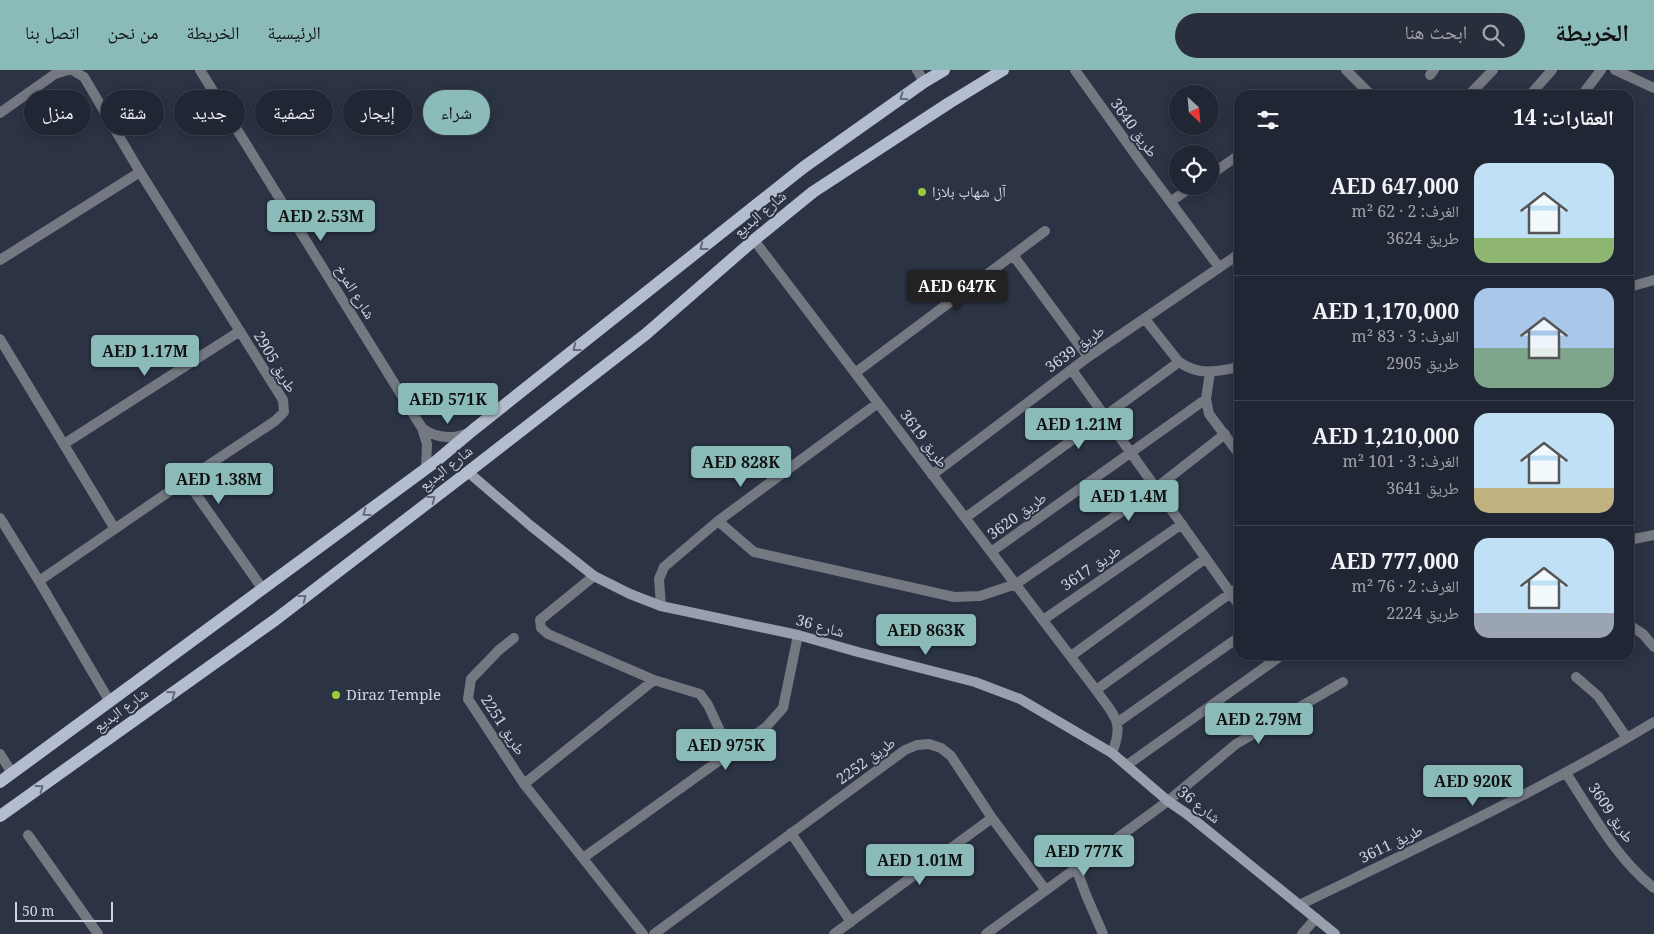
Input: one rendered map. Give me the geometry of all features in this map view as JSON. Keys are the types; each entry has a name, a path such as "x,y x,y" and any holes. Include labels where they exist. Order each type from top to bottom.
{"main road":[{"name":"شارع البديع","path":"0,782 426,469 804,167 924,82 944,70"},
{"name":"شارع البديع","path":"0,816 275,620 468,472 646,334 754,240 813,192 1003,70"}],"street":[{"name":"طريق 2905","path":"0,113 55,74 70,70 84,77 140,172 283,400 284,412 275,421 39,581"},
{"name":"شارع المرخ","path":"200,70 422,428 427,444 426,469"},
{"path":"917,70 924,82"},
{"name":"طريق 3640","path":"1075,70 1219,267"},
{"path":"1346,70 1366,90"},
{"path":"1474,90 1493,70"},
{"path":"1534,90 1552,70"},
{"path":"1586,90 1601,70"},
{"path":"1615,70 1654,88"},
{"path":"1219,169 1234,158"},
{"path":"0,260 140,172"},
{"path":"1170,202 1180,195"},
{"path":"854,373 1045,231"},
{"name":"طريق 3619","path":"754,240 1071,656 1118,722"},
{"path":"1013,255 1088,357"},
{"name":"طريق 3639","path":"932,474 1088,357 1234,257"},
{"path":"1634,286 1654,280"},
{"path":"1145,319 1179,362 1186,367 1201,372 1234,368"},
{"name":"طريق 2905","path":"64,444 240,331"},
{"path":"0,340 115,529"},
{"path":"965,518 1179,362"},
{"path":"1072,370 1206,558 1234,590 1096,690"},
{"path":"1210,372 1206,398 1209,414 1234,447"},
{"name":"طريق 3620","path":"991,552 1206,398"},
{"path":"660,606 659,579 664,568 718,521 878,403"},
{"path":"422,428 436,436 451,437 473,430"},
{"path":"718,521 754,552 954,597 980,596 1016,584 1156,488 1225,434"},
{"name":"شارع 36","path":"468,472 531,526 594,576 630,594 660,606 798,635 984,685 1020,699 1112,753 1168,801 1187,814 1335,934"},
{"path":"186,480 262,588"},
{"path":"0,518 110,702"},
{"name":"طريق 3617","path":"1043,620 1182,524"},
{"path":"1634,539 1654,535"},
{"path":"1071,656 1206,558"},
{"path":"594,576 540,620 542,628 548,634 654,680 700,694 708,705 730,752"},
{"path":"1634,628 1643,634 1654,647"},
{"path":"583,858 766,727 783,708 798,635"},
{"name":"طريق 2251","path":"514,638 470,679 468,699 524,784 643,934"},
{"path":"1112,753 1118,738 1118,722 1234,641"},
{"path":"1128,765 1272,660"},
{"path":"1576,677 1598,696 1627,738"},
{"path":"524,784 654,680"},
{"path":"986,934 1000,930 1045,890 1168,801 1236,744 1343,682"},
{"name":"طريق 3611","path":"1299,905 1474,821 1566,773 1654,722"},
{"name":"طريق 2252","path":"654,934 905,750 923,744 936,745 951,756 992,818 1045,890"},
{"path":"0,754 12,774"},
{"name":"طريق 3609","path":"1566,773 1614,846 1637,875 1654,888"},
{"path":"834,934 992,818"},
{"path":"790,833 851,922"},
{"path":"28,835 98,934"},
{"path":"1076,868 1103,934"},
{"path":"1302,934 1316,918"}],"place":[{"name":"آل شهاب بلازا","path":"922,192"},
{"name":"Diraz Temple","path":"336,695"}]}
